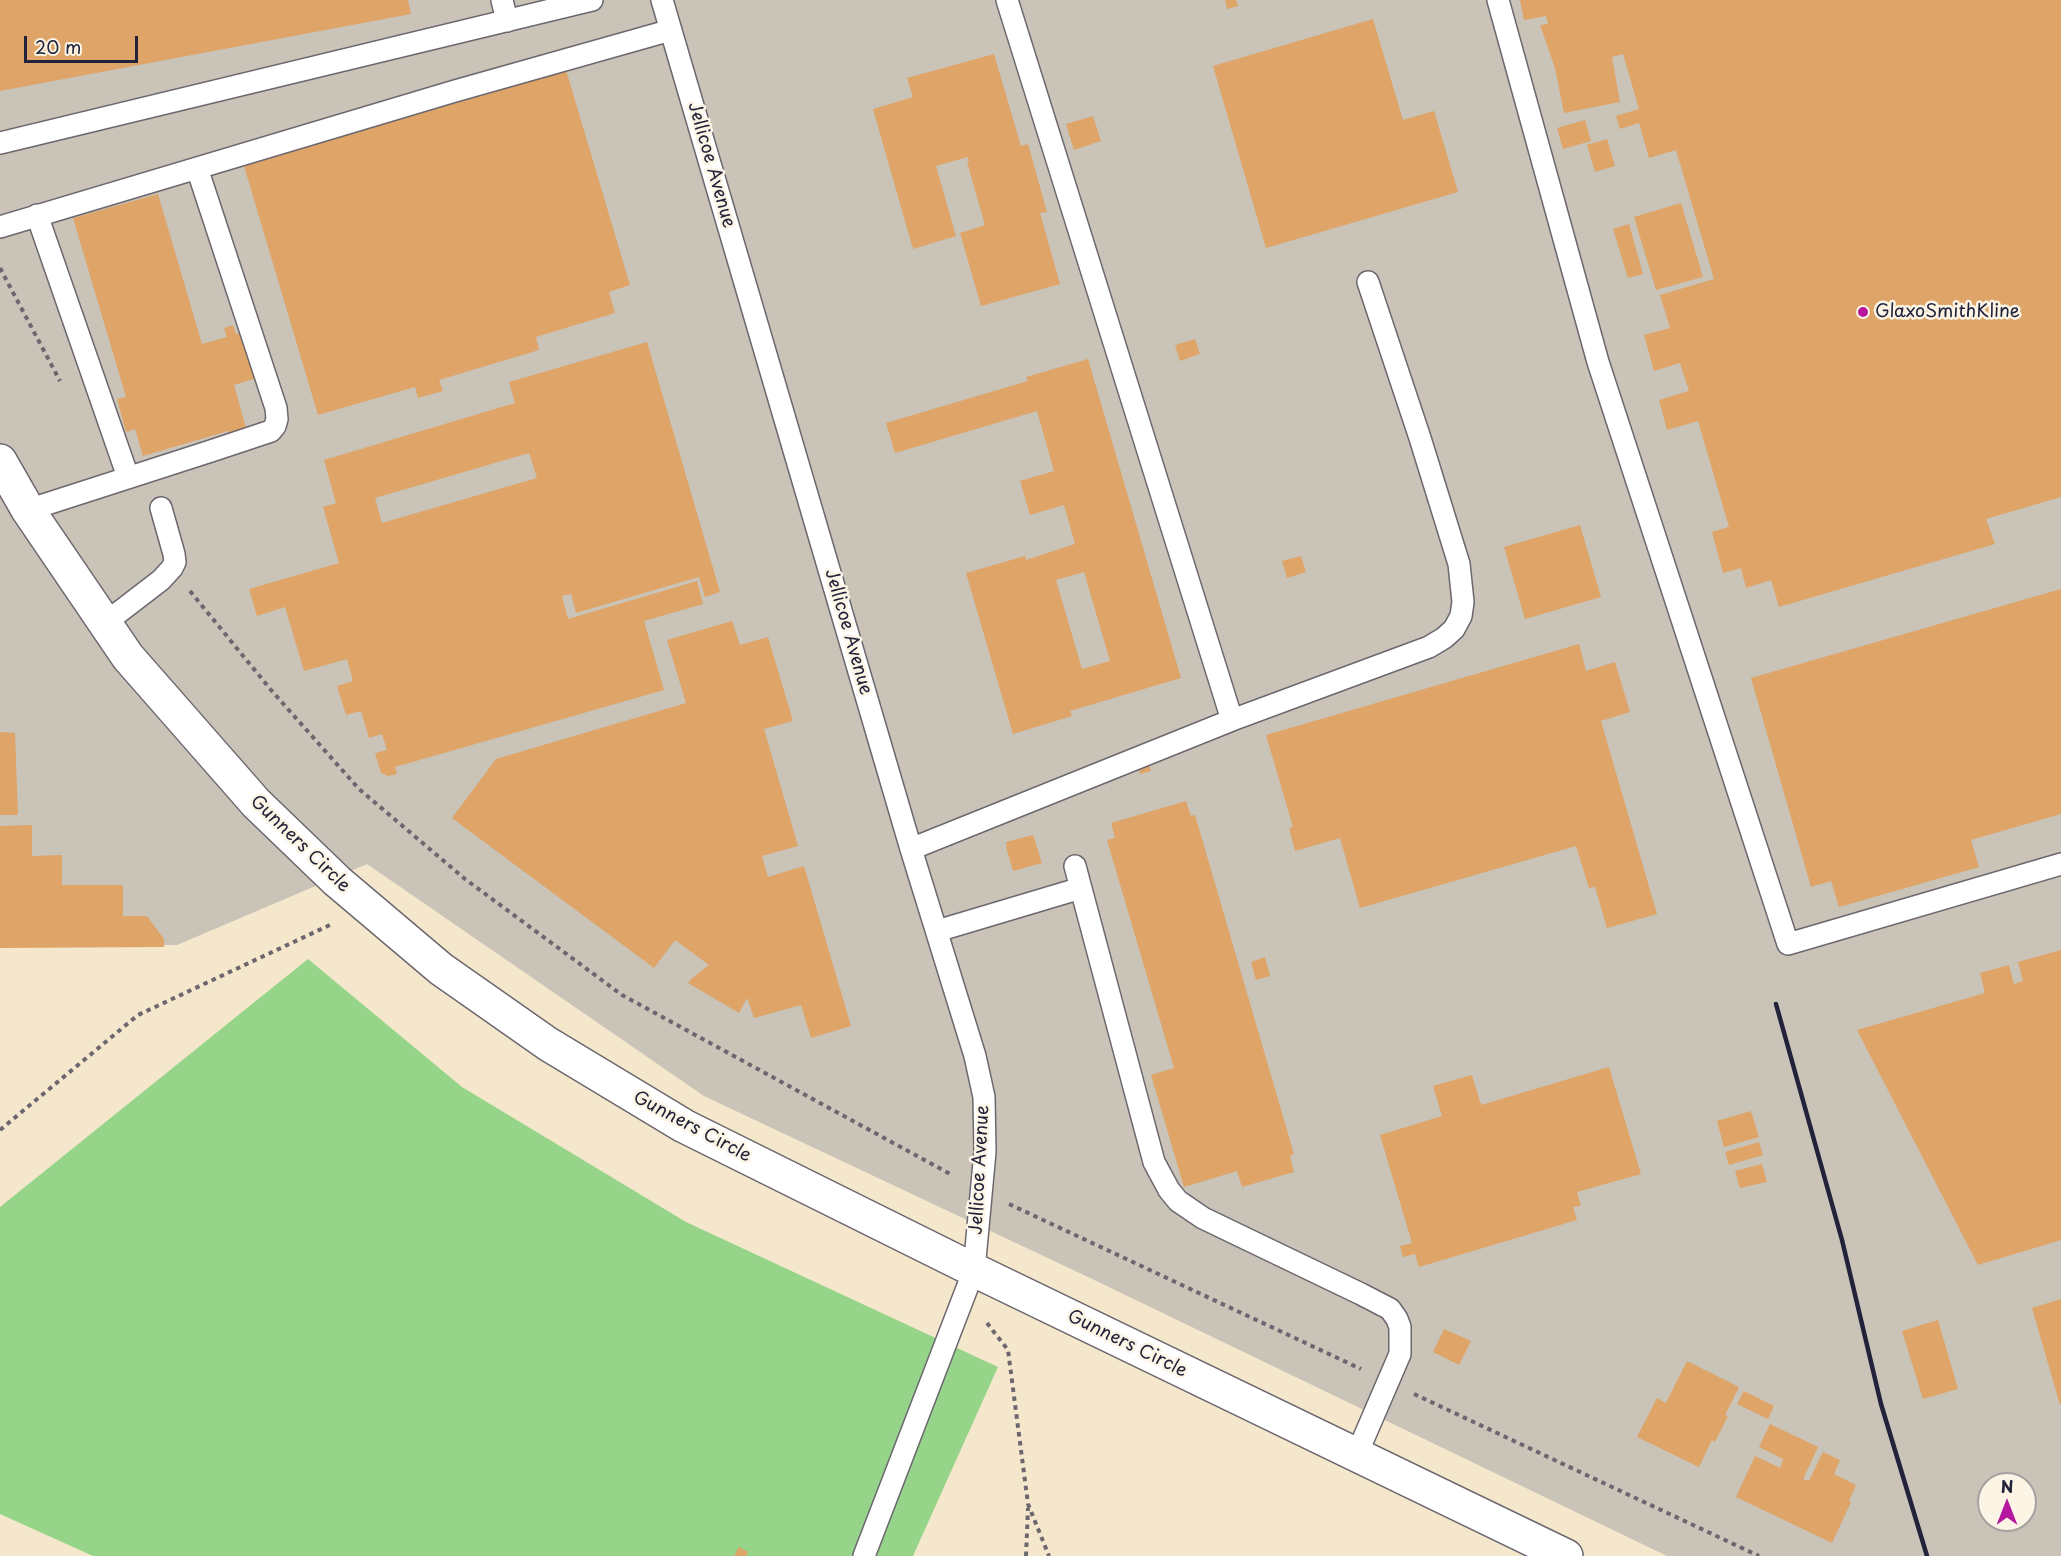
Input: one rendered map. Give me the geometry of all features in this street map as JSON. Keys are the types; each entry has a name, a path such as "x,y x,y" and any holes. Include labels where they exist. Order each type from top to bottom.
{"street":[{"name":"Gunners Circle","path":"0,461 28,510 128,657 256,803 337,881 441,969 548,1044 684,1126 969,1282 1356,1456 1566,1556"}],"lane":[{"path":"502,0 507,21"},
{"path":"0,143 592,0"},
{"name":"Jellicoe Avenue","path":"662,0 911,849 975,1056 984,1097 985,1142 982,1192 969,1282 864,1556"},
{"path":"1007,0 1232,720"},
{"path":"1498,0 1598,362 1788,944 2061,864"},
{"path":"0,227 455,91 671,30"},
{"path":"28,510 271,431 277,419 272,393 197,168"},
{"path":"37,215 128,477"},
{"path":"911,849 1232,720 1429,647 1454,629 1461,616 1462,585 1459,564 1368,282"},
{"path":"105,623 160,580 175,562 160,508"},
{"path":"1075,866 1154,1162 1168,1190 1178,1201 1203,1218 1390,1309 1397,1318 1401,1339 1400,1354 1356,1456"},
{"path":"937,932 1081,888"}],"path":[{"path":"0,267 65,390"},
{"path":"172,568 271,690 359,789 465,879 622,995 982,1192 1759,1556"},
{"path":"0,1130 138,1015 368,908"},
{"path":"969,1282 1008,1350 1029,1504 1026,1556"},
{"path":"1029,1504 1049,1556"}],"shaded area":[{"path":"0,0 2061,0 2061,1556 1667,1556 1088,1277 704,1096 367,864 177,945 0,944"}],"green space":[{"path":"308,959 462,1087 686,1222 998,1367 913,1556 93,1556 0,1514 0,1207"}],"building":[{"path":"0,0 408,0 411,14 0,91"},
{"path":"1225,0 1236,0 1238,6 1227,9"},
{"name":"GlaxoSmithKline","path":"1520,0 2061,0 2061,497 1986,519 1995,544 1779,607 1771,580 1746,588 1741,568 1723,573 1712,532 1729,527 1698,421 1667,430 1659,400 1689,391 1680,363 1654,371 1644,335 1670,328 1660,295 1714,279 1676,150 1649,158 1639,123 1620,129 1616,116 1639,109 1623,54 1612,57 1620,102 1564,113 1555,68 1540,25 1548,24 1546,16 1524,20"},
{"path":"1373,19 1403,120 1434,111 1458,192 1266,248 1213,66"},
{"path":"994,54 1021,146 1028,144 1047,212 1040,213 1060,284 981,306 960,233 985,225 967,162 968,157 936,166 956,236 913,249 873,109 913,97 907,78"},
{"path":"566,70 630,285 609,292 615,313 536,337 539,350 439,380 443,391 418,398 415,387 318,415 244,166"},
{"path":"1093,116 1101,141 1074,150 1066,124"},
{"path":"1585,120 1591,141 1563,149 1557,128"},
{"path":"1607,139 1615,166 1595,172 1587,145"},
{"path":"158,194 202,344 227,337 224,328 233,325 236,334 249,330 263,376 234,385 246,428 228,433 228,431 143,456 135,429 126,432 117,399 126,397 73,218"},
{"path":"1681,203 1703,277 1656,290 1634,217"},
{"path":"1629,224 1643,274 1628,278 1613,229"},
{"path":"1195,339 1200,354 1180,361 1175,345"},
{"path":"647,342 720,592 705,597 699,577 576,613 571,594 562,596 568,619 697,581 703,604 644,621 664,690 395,767 397,774 388,776 381,773 375,753 387,750 382,734 369,738 361,711 346,715 337,686 353,681 347,659 304,671 285,607 257,616 249,589 339,563 323,507 336,503 324,460 515,403 509,382","holes":["529,453 537,478 382,523 375,498"]},
{"path":"1088,359 1181,678 1070,711 1072,716 1013,734 966,573 1025,556 1026,560 1075,544 1064,505 1030,515 1020,481 1054,471 1037,411 895,453 886,423 1028,381 1026,377","holes":["1084,572 1110,661 1082,669 1056,580"]},
{"path":"1580,525 1601,597 1525,619 1504,547"},
{"path":"1301,556 1306,572 1287,578 1282,561"},
{"path":"2061,589 2061,814 1971,840 1979,867 1839,907 1831,881 1811,887 1751,678"},
{"path":"732,621 740,645 768,637 793,721 764,729 798,846 762,856 768,877 804,866 851,1026 811,1038 801,1005 754,1018 747,998 739,1013 688,983 709,965 675,940 654,968 452,818 496,759 686,703 667,640"},
{"path":"1579,644 1586,671 1615,662 1630,712 1601,721 1657,914 1607,928 1595,887 1589,888 1576,846 1360,908 1340,838 1295,851 1289,828 1293,827 1266,735"},
{"path":"0,732 15,733 18,815 0,815"},
{"path":"1147,759 1151,771 1140,774 1136,762"},
{"path":"1186,801 1191,816 1195,815 1294,1154 1290,1156 1294,1172 1242,1187 1237,1171 1184,1187 1151,1075 1174,1068 1107,840 1115,838 1111,823"},
{"path":"32,825 32,856 62,855 62,885 123,885 123,916 147,916 164,939 164,947 0,948 0,826"},
{"path":"1033,835 1042,863 1013,871 1006,842"},
{"path":"2061,950 2061,1240 1978,1265 1857,1030 1985,993 1980,973 2009,965 2014,984 2023,981 2018,962"},
{"path":"1265,957 1270,976 1256,980 1251,962"},
{"path":"1609,1067 1641,1174 1577,1192 1581,1206 1573,1207 1577,1220 1419,1267 1415,1254 1403,1257 1400,1246 1412,1243 1380,1135 1442,1116 1433,1086 1472,1075 1481,1105"},
{"path":"1751,1111 1759,1137 1724,1147 1717,1121"},
{"path":"1759,1142 1763,1155 1729,1165 1725,1152"},
{"path":"1762,1164 1767,1182 1740,1188 1735,1171"},
{"path":"2061,1299 2061,1405 2060,1405 2032,1308"},
{"path":"1938,1320 1958,1389 1923,1399 1902,1331"},
{"path":"1444,1329 1471,1341 1459,1365 1433,1352"},
{"path":"1687,1361 1739,1387 1715,1442 1712,1440 1699,1467 1637,1437 1657,1398 1666,1403"},
{"path":"1744,1391 1774,1406 1768,1419 1737,1404"},
{"path":"1770,1424 1818,1447 1803,1479 1809,1481 1823,1452 1840,1460 1834,1474 1856,1485 1849,1501 1851,1502 1832,1543 1736,1497 1755,1456 1780,1468 1783,1459 1759,1447"},
{"path":"739,1547 748,1552 746,1556 734,1556"}],"railway":[{"path":"1776,1004 1842,1240 1881,1404 1927,1556"}],"place":[{"name":"GlaxoSmithKline","path":"1863,312"}]}
